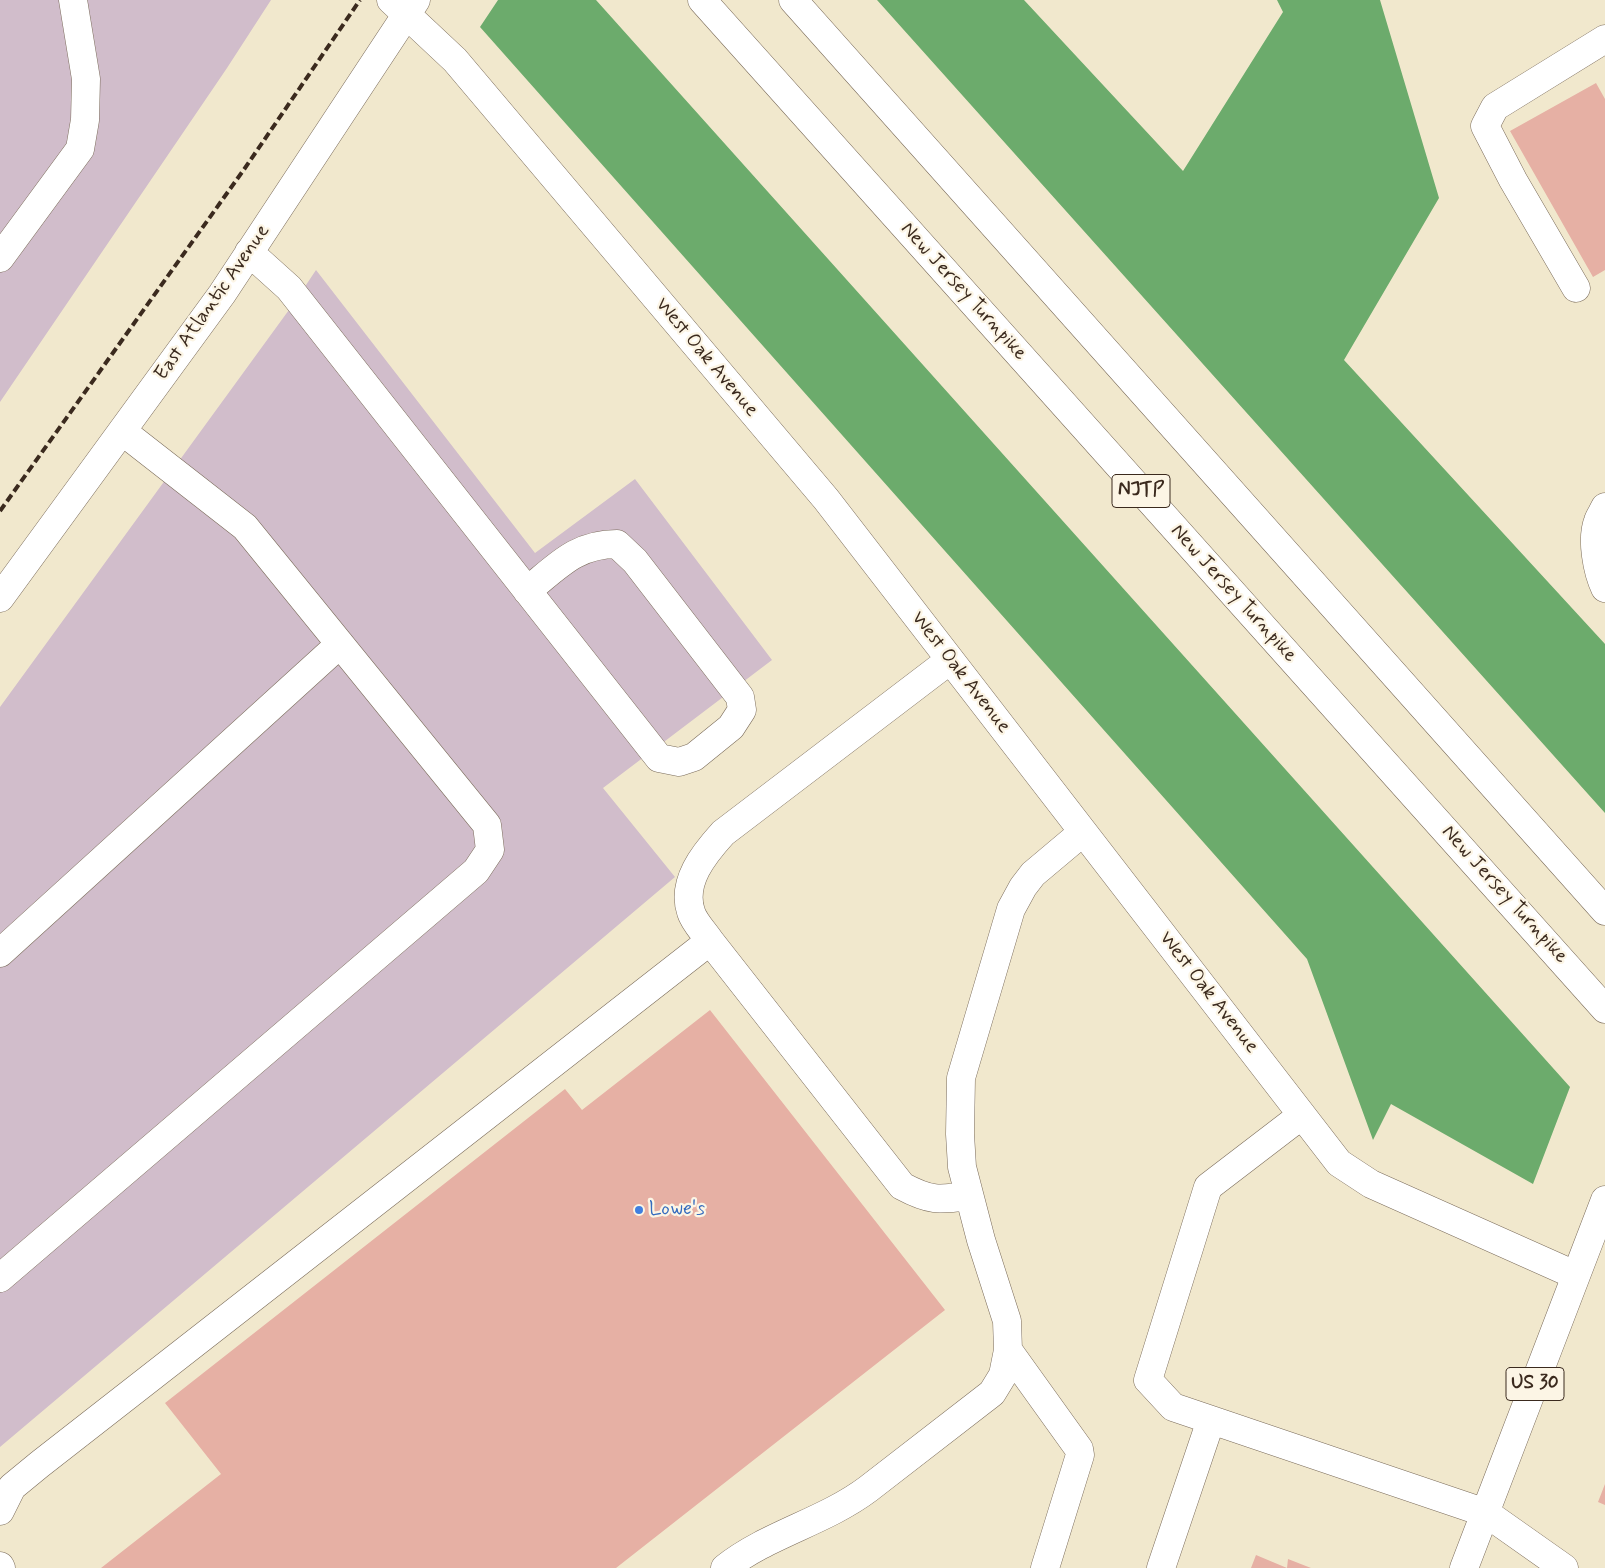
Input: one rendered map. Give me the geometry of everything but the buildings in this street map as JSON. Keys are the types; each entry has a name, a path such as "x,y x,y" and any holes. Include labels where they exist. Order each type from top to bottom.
{"main road":[{"path":"0,258 80,149 85,120 86,80 73,0"},
{"name":"New Jersey Turnpike","path":"702,0 1605,1009"},
{"path":"793,0 1605,912"},
{"name":"East Atlantic Avenue","path":"0,598 222,294 405,5"},
{"name":"West Oak Avenue","path":"405,5 455,60 826,499 1339,1163 1371,1184 1575,1276"},
{"path":"1576,288 1513,180 1485,126 1495,107 1605,38"},
{"path":"250,252 289,288 527,591 659,758 679,762 694,757 731,727 742,710 740,697 635,561 617,544 599,544 574,553 527,591"},
{"path":"0,1278 476,871 490,850 487,825 245,527 122,431"},
{"path":"1605,507 1597,523 1595,549 1605,588"},
{"path":"0,953 340,644"},
{"path":"950,660 723,833 707,851 696,869 689,892 691,912 710,941 902,1186 927,1198 940,1200 969,1196"},
{"path":"725,1568 742,1554 764,1542 853,1500 992,1393 1003,1375 1008,1350 1007,1321 981,1240 962,1168 960,1142 961,1078 1011,909 1023,887 1033,874 1083,832"},
{"path":"0,1511 12,1487 40,1464 710,941"},
{"path":"1302,1115 1208,1187 1148,1380 1173,1407 1486,1513 1564,1568"},
{"name":"US 30","path":"1464,1568 1605,1200"},
{"path":"1008,1350 1079,1449 1080,1455 1045,1568"},
{"path":"1161,1568 1211,1420"}],"shaded area":[{"path":"0,0 271,0 227,68 0,402"},
{"path":"316,270 535,553 635,479 772,660 603,788 675,877 0,1447 0,707 294,303"}],"green space":[{"path":"498,0 596,0 1570,1087 1533,1184 1391,1104 1373,1140 1307,959 480,27"},
{"path":"877,0 1024,0 1183,171 1283,12 1277,0 1380,0 1439,198 1344,360 1605,644 1605,813"}],"railway":[{"path":"0,511 245,168 360,0"}],"place":[{"name":"Lowe's","path":"639,1210"}]}
